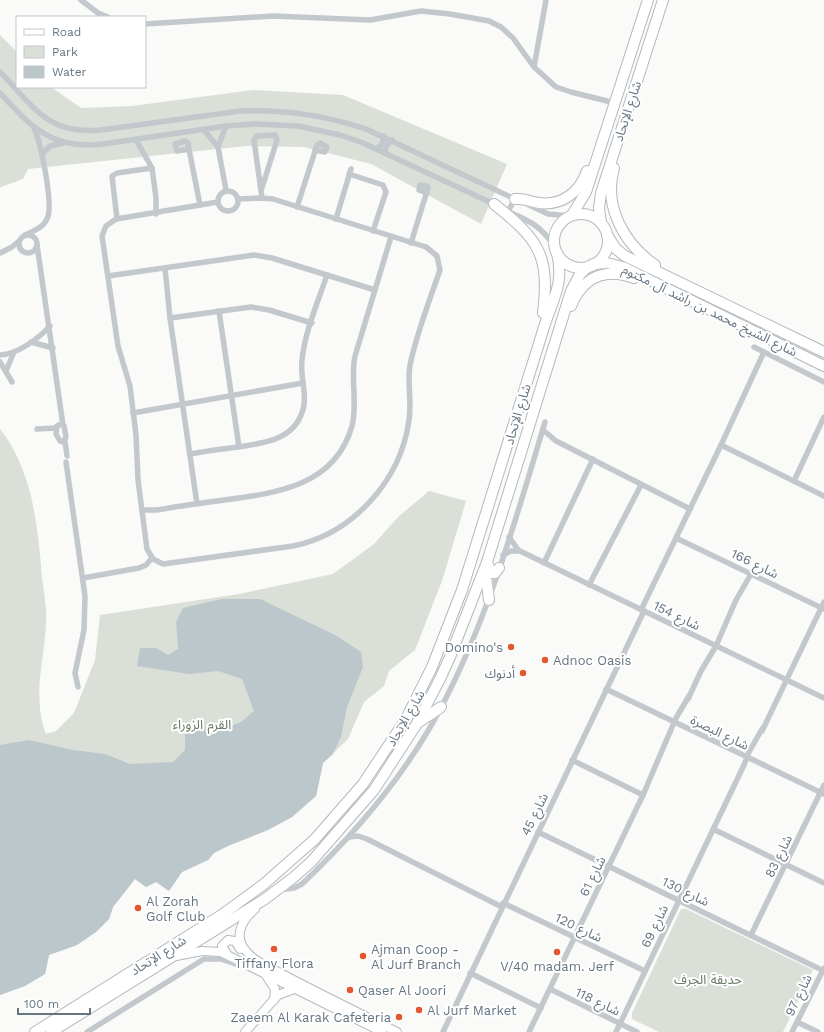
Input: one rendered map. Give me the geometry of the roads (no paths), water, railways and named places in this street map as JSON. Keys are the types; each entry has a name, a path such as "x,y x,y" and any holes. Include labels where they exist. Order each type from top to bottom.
{"highway":[{"name":"شارع الإتحاد","path":"571,216 584,198 648,0"},
{"name":"شارع الإتحاد","path":"601,223 600,198 663,0"},
{"path":"515,199 546,203 563,199 581,185 592,157 600,150"},
{"path":"614,151 617,159 612,180 612,194 617,219 627,239 638,252 679,282"},
{"path":"494,204 521,226 538,250 546,280 543,315 544,324"},
{"path":"588,215 601,223 607,235 608,242 604,255 591,265 582,267 567,264 556,250 555,232 558,226 571,216 588,215"},
{"name":"شارع الشيخ محمد بن راشد آل مكتوم","path":"607,235 612,245 620,253 824,352"},
{"name":"شارع الإتحاد","path":"35,1032 210,922 264,884 315,839 363,784 406,719 424,685 462,590 560,276 556,250"},
{"name":"شارع الشيخ محمد بن راشد آل مكتوم","path":"591,265 607,263 614,264 824,366"},
{"name":"شارع الإتحاد","path":"50,1032 264,899 294,877 311,862 357,812 374,790 416,725 450,657 486,565 557,332 574,282 580,274 591,265"},
{"path":"557,332 566,320 579,291 587,282 598,276 614,273 661,286"},
{"path":"486,565 491,573 496,573 499,568"},
{"path":"486,565 489,600"},
{"path":"416,725 426,716 442,707"}],"street":[{"path":"82,0 98,13 106,16"},
{"path":"534,67 546,0"},
{"path":"146,24 266,16 370,20 409,12 432,12 482,20 494,24 513,38 534,67 548,81 560,89 615,103"},
{"path":"0,72 42,116 57,124 78,130 101,130 218,113 261,110 304,113 353,124 384,136 548,214 571,216"},
{"path":"0,93 19,115 34,128 65,142 93,146 226,126 255,124 298,126 340,135 385,153 537,225 547,235 556,250"},
{"path":"218,147 226,126"},
{"path":"28,253 32,252 37,243 40,228 47,219 50,208 42,154 34,128"},
{"path":"204,130 218,147 226,190"},
{"path":"275,135 277,140 261,195 254,140 257,136 275,135"},
{"path":"376,149 382,144 384,136"},
{"path":"136,140 152,168 156,198 156,214"},
{"path":"385,153 386,146 392,140"},
{"path":"42,154 50,146 65,142"},
{"path":"189,149 200,205"},
{"path":"297,207 315,150"},
{"path":"117,219 112,176 117,173 152,168"},
{"path":"336,219 350,171 383,185 385,188 386,192 373,231"},
{"path":"226,190 231,191 238,199 238,204 230,211 220,207 218,202 221,193 226,190"},
{"path":"411,243 427,193"},
{"path":"218,202 171,209 156,214 117,219 106,226 102,236 116,337 130,386 138,480 147,549 152,558 158,562 166,564 304,544 331,532 348,520 377,493 393,468 405,440 410,411 410,364 440,270 439,260 434,252 426,247 261,195 238,199"},
{"path":"508,211 515,199"},
{"path":"0,253 9,249 25,235 40,228"},
{"path":"25,235 32,236 37,243 41,266 63,425 66,437 66,459 83,578 86,616 75,673 78,687"},
{"path":"142,510 157,510 257,496 284,490 307,481 332,462 345,442 353,420 355,405 353,362 391,237"},
{"path":"19,241 21,250"},
{"path":"9,249 21,250 28,253 41,266"},
{"path":"108,276 254,255 272,258 376,290"},
{"path":"165,268 170,318 197,504"},
{"path":"190,454 270,442 290,432 303,411 305,396 302,355 327,275"},
{"path":"170,318 242,308 260,308 312,322"},
{"path":"219,311 239,447"},
{"path":"0,355 14,352 41,335 50,326"},
{"path":"30,342 53,348"},
{"path":"754,348 824,382"},
{"path":"6,371 14,352"},
{"name":"شارع 45","path":"439,1032 443,1029 538,832 764,352"},
{"path":"0,362 12,382"},
{"path":"133,413 183,406 232,395 303,383"},
{"path":"794,481 824,417"},
{"path":"275,890 290,889 300,886 349,837 404,767 442,707 481,622 489,600 545,422"},
{"path":"37,429 56,428 58,424 63,425"},
{"path":"56,428 58,440 61,442 65,441"},
{"path":"543,430 556,441 690,509"},
{"path":"539,442 549,440 556,441"},
{"path":"721,445 824,496"},
{"path":"544,563 593,459"},
{"path":"589,585 641,485"},
{"name":"شارع 154","path":"509,537 520,551 824,698"},
{"name":"شارع 166","path":"676,538 822,606"},
{"path":"503,555 511,551 520,551"},
{"path":"83,578 139,568 146,565 152,558"},
{"name":"شارع 61","path":"529,1032 749,573"},
{"name":"شارع 69","path":"616,1032 822,606 824,599"},
{"name":"شارع البصرة","path":"606,689 822,793"},
{"path":"572,760 643,795"},
{"name":"شارع 83","path":"752,935 822,793 824,785"},
{"path":"361,823 362,832 367,839"},
{"path":"713,829 824,883"},
{"name":"شارع 130","path":"538,832 824,969"},
{"name":"شارع 120","path":"349,837 358,836 367,839 503,905 645,971"},
{"path":"246,952 240,939 241,925 247,916 264,899"},
{"path":"227,954 222,946 224,942 230,939 235,940 240,948 258,961 397,1032"},
{"path":"170,958 208,950 227,954 266,976 370,1029 382,1032"},
{"path":"87,1032 204,959 215,958 252,968"},
{"name":"شارع 97","path":"792,1032 824,969"},
{"path":"470,973 541,1008"},
{"path":"266,976 275,989 274,1000"},
{"path":"245,1032 274,1000 282,993 294,989"},
{"name":"شارع 118","path":"550,990 637,1032"},
{"path":"797,1022 818,1032"}],"water":[{"name":"القرم الزوراء","path":"221,599 260,599 337,636 361,652 363,667 347,707 341,737 333,754 323,763 316,796 292,817 268,830 214,853 208,860 182,872 169,891 156,882 146,887 135,879 113,907 109,919 96,932 77,945 49,955 45,974 25,986 0,995 0,745 29,740 73,750 105,754 130,764 173,762 185,750 185,731 200,727 226,728 241,722 254,711 242,679 218,671 189,674 137,666 140,648 156,648 168,655 178,649 176,622 183,608"}],"place":[{"name":"Domino's","path":"511,647"},
{"name":"Adnoc Oasis","path":"545,660"},
{"name":"أدنوك","path":"523,673"},
{"name":"Al Zorah Golf Club","path":"138,908"},
{"name":"Tiffany Flora","path":"274,949"},
{"name":"V/40 madam. Jerf","path":"557,952"},
{"name":"Ajman Coop - Al Jurf Branch","path":"363,956"},
{"name":"Qaser Al Joori","path":"350,990"},
{"name":"Al Jurf Market","path":"419,1010"},
{"name":"Zaeem Al Karak Cafeteria","path":"399,1017"}],"park label":[{"name":"حديقة الجرف","path":"708,979"}]}
